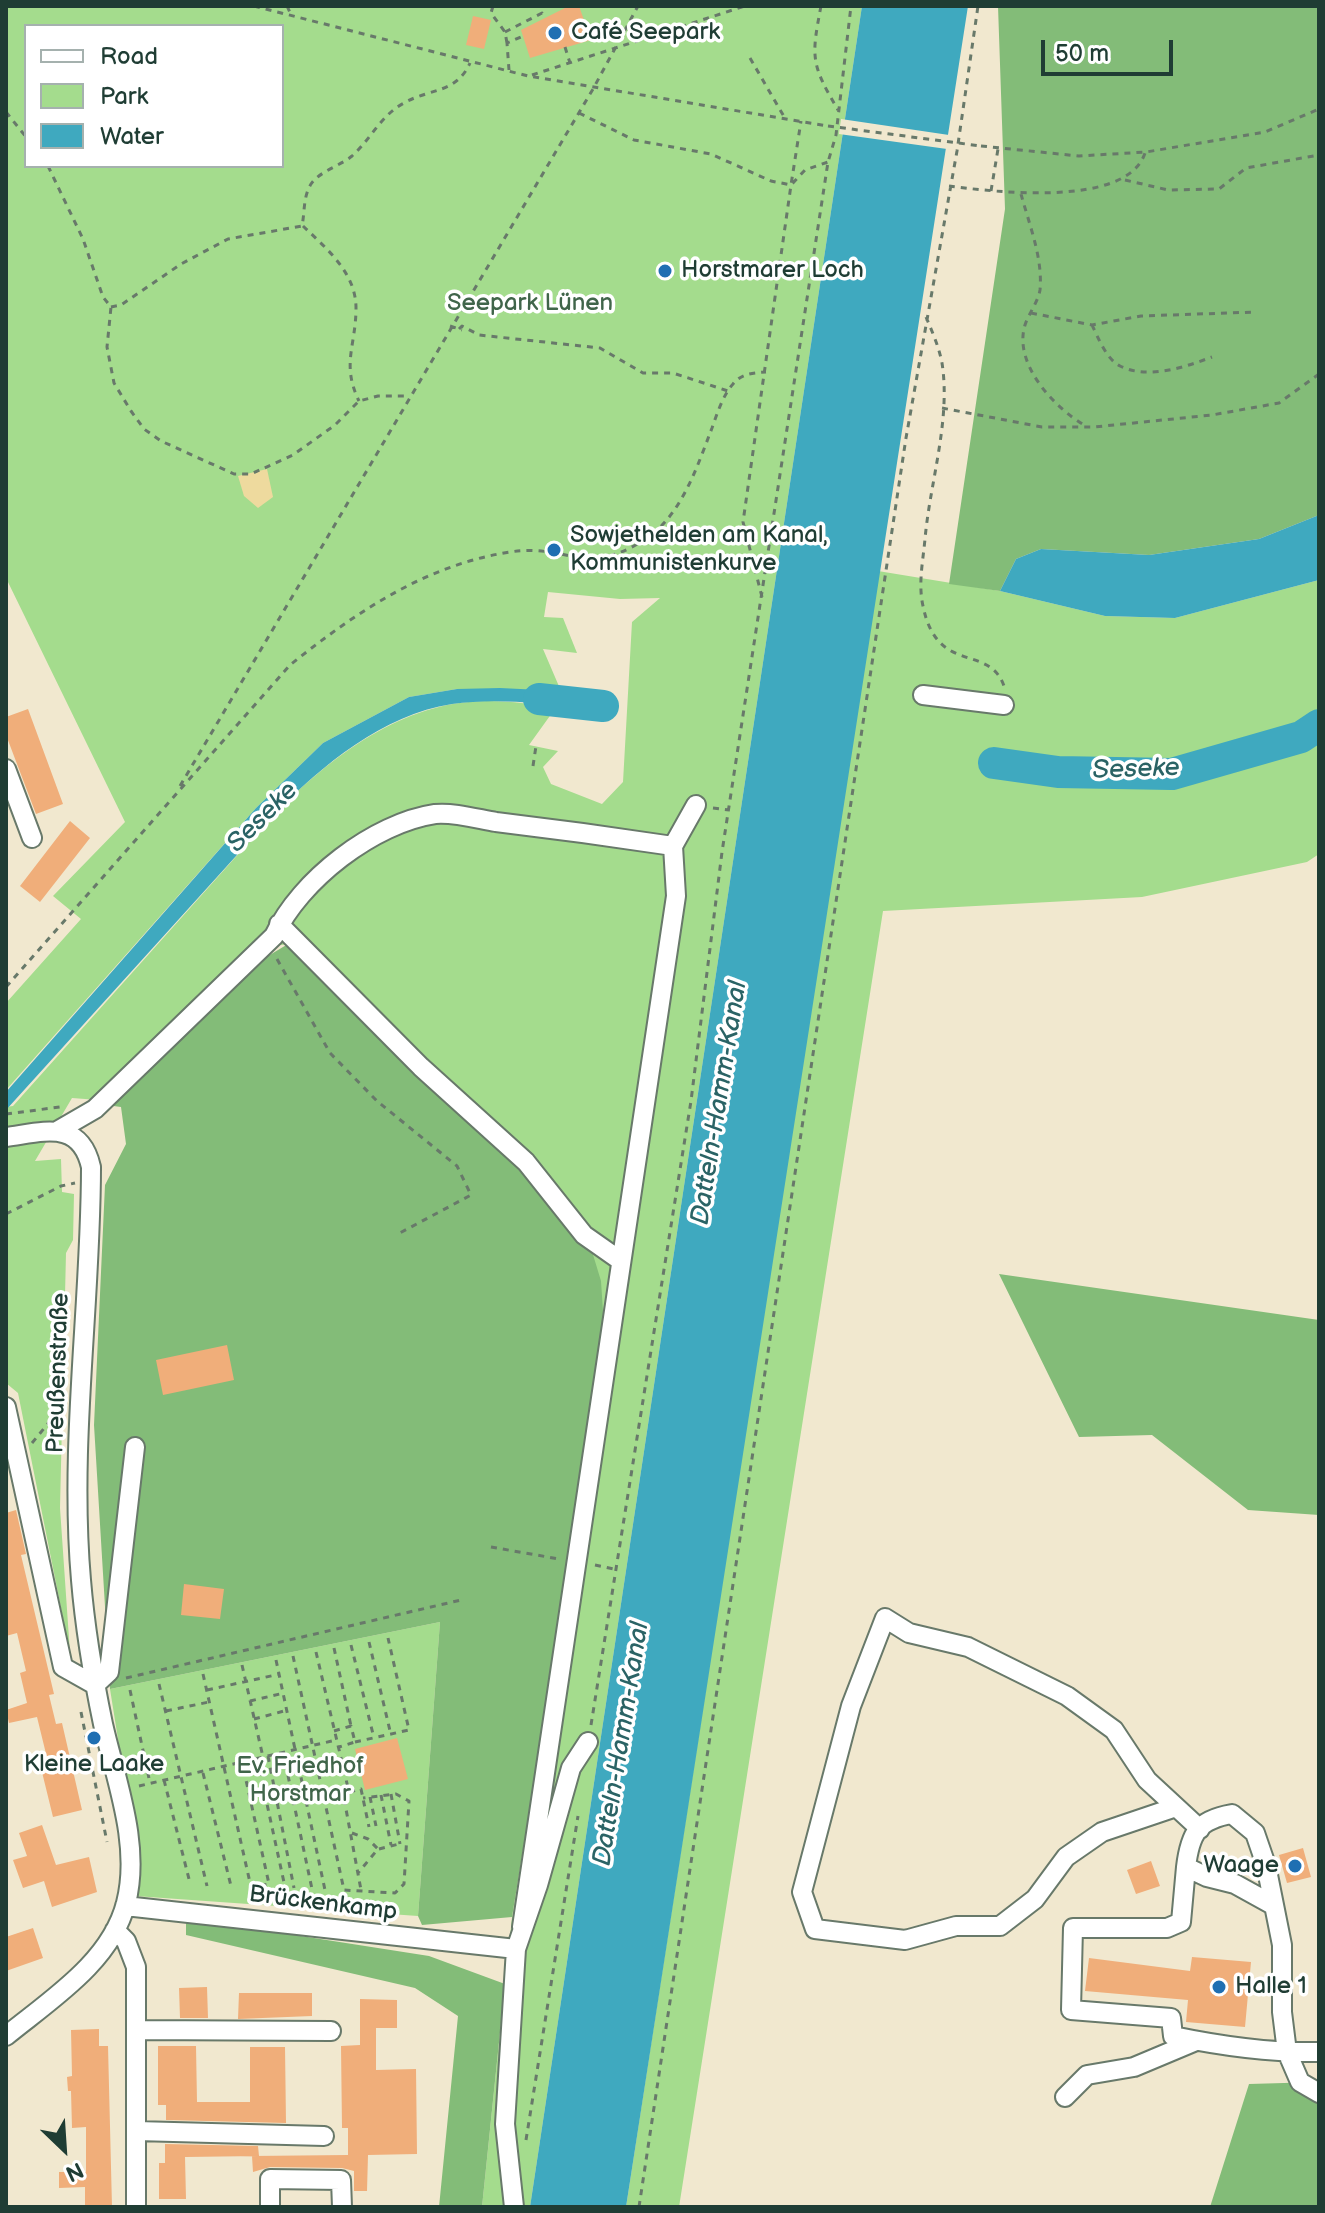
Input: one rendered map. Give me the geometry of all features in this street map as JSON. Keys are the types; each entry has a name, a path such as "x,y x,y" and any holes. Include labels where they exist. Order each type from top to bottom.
{"street":[{"path":"923,695 1004,705"},
{"path":"6,769 32,838"},
{"path":"522,1927 676,896 673,846 696,805"},
{"path":"6,1137 57,1131 95,1109 267,942 321,874 358,846 396,827 437,814 673,846"},
{"path":"279,924 421,1067 526,1162 584,1235 621,1261"},
{"name":"Preußenstraße","path":"6,2036 87,1967 115,1930 125,1906 130,1848 95,1685 81,1577 79,1506 91,1167 81,1142 72,1134 57,1131"},
{"name":"Preußenstraße","path":"6,1407 63,1667 95,1685"},
{"path":"95,1685 109,1672 135,1447"},
{"path":"1176,1807 1102,1832 1066,1857 1035,1899 1000,1926 956,1926 905,1940 815,1929 802,1892 851,1706 885,1618 909,1633 968,1647 1067,1696 1114,1730 1147,1780 1200,1829"},
{"path":"514,2207 505,2124 516,1949 538,1885 571,1768 588,1742"},
{"path":"1319,2052 1287,2052 1196,2041 1173,2036 1171,2018 1071,2010 1073,1928 1167,1928 1181,1922 1190,1840 1210,1818 1232,1814 1255,1833 1266,1865 1282,1945 1282,2012 1287,2052 1300,2082 1319,2093"},
{"path":"1186,1867 1235,1884 1273,1905"},
{"name":"Brückenkamp","path":"125,1906 516,1949"},
{"path":"115,1930 126,1941 136,1967 136,2207"},
{"path":"136,2030 331,2031"},
{"path":"1065,2097 1087,2075 1134,2067 1196,2041"},
{"path":"136,2131 324,2136"},
{"path":"270,2207 270,2179 284,2179 341,2180 342,2207"}],"path":[{"path":"254,6 470,63 593,89 998,149 1079,156 1146,152 1265,132 1319,109"},
{"path":"287,6 294,19"},
{"path":"493,6 491,13 505,32 509,70"},
{"path":"175,793 579,113 638,6"},
{"path":"528,76 745,6"},
{"path":"821,6 813,50 815,65 838,110"},
{"path":"588,1742 691,1101 729,810 828,162 836,135 851,6"},
{"path":"639,2207 925,315 978,6"},
{"path":"505,32 542,13 544,18"},
{"path":"507,43 523,36"},
{"path":"565,47 570,63"},
{"path":"750,58 786,120"},
{"path":"302,226 304,198 313,181 352,155 385,116 405,102 446,89 461,80 470,63"},
{"path":"6,112 24,134"},
{"path":"579,113 634,140 711,154 771,181 791,185"},
{"path":"762,601 743,522 801,121"},
{"path":"991,191 998,149"},
{"path":"949,186 1021,194 1089,189 1125,180 1139,168 1146,152"},
{"path":"1125,180 1168,190 1219,189 1246,168 1319,155"},
{"path":"791,185 805,170 828,162"},
{"path":"49,168 83,239 103,297 111,307 107,347 114,383 138,420 161,441 234,474 251,474 293,455 335,425 359,401 378,396 409,396"},
{"path":"1021,194 1039,264 1040,293 1024,327 1027,357 1040,384 1059,411 1087,427"},
{"path":"111,307 121,305 181,264 228,239 302,226"},
{"path":"302,226 336,258 351,282 356,307 348,368 359,401"},
{"path":"1031,313 1092,325 1141,316 1256,312"},
{"path":"925,315 942,363 942,408 922,567 923,608 938,641 951,653 977,660 1000,675 1004,705"},
{"path":"1092,325 1105,350 1119,366 1158,372 1212,357"},
{"path":"450,326 460,329 465,326 484,336 573,348 600,348 643,373 673,373 728,391"},
{"path":"6,987 290,665 338,627 385,597 466,562 511,552 552,551 582,560 608,558 644,541 668,522 700,458 728,391 744,374 766,372"},
{"path":"942,408 975,417 1042,427 1087,427 1212,415 1279,403 1319,374"},
{"path":"533,766 536,746"},
{"path":"718,809 729,810"},
{"path":"267,942 330,1053 377,1101 457,1166 471,1195 396,1235"},
{"path":"6,1114 64,1107"},
{"path":"6,1214 61,1186 78,1183"},
{"path":"18,1461 62,1408"},
{"path":"491,1547 576,1562"},
{"path":"125,1678 461,1600"},
{"path":"338,1748 409,1730 388,1638"},
{"path":"369,1642 391,1735"},
{"path":"351,1645 374,1738"},
{"path":"334,1648 355,1742"},
{"path":"316,1652 349,1792"},
{"path":"293,1656 315,1745 344,1890 399,1890 404,1884 409,1801 404,1796 391,1794 363,1798"},
{"path":"276,1660 325,1890"},
{"path":"242,1665 266,1756 294,1888"},
{"path":"203,1674 251,1887 269,1884 242,1762"},
{"path":"207,1690 280,1674"},
{"path":"159,1684 207,1886"},
{"path":"130,1690 150,1783"},
{"path":"250,1701 284,1693"},
{"path":"166,1711 209,1702"},
{"path":"254,1719 288,1710"},
{"path":"334,1731 351,1726"},
{"path":"119,1791 336,1740"},
{"path":"283,1752 312,1889"},
{"path":"257,1758 285,1887"},
{"path":"203,1771 231,1886"},
{"path":"164,1780 190,1883"},
{"path":"362,1891 343,1793 361,1789 369,1827"},
{"path":"391,1794 400,1844"},
{"path":"381,1795 391,1845"},
{"path":"370,1797 376,1826"},
{"path":"525,2147 580,1802"},
{"path":"351,1832 368,1839 378,1849"},
{"path":"358,1873 378,1849 406,1845"}],"green space":[{"name":"Seepark Lünen","path":"6,6 862,6 530,2207 482,2207 512,1917 569,1569 518,1169 288,944 281,945 270,932 98,1100 72,1098 35,1161 61,1159 62,1192 74,1194 73,1240 66,1253 60,1508 70,1653 18,1393 6,1383 6,1107 13,1106 275,813 345,752 399,721 458,703 498,701 557,706 529,745 558,751 543,767 551,784 602,804 623,782 632,622 660,598 620,599 548,592 544,617 563,618 577,653 543,649 561,691 457,689 409,697 323,743 256,808 6,1090 6,1003 81,919 53,896 125,822 6,578"},
{"path":"998,6 1319,6 1319,515 1259,539 1149,555 1041,549 1016,559 1000,591 949,584 1005,209"},
{"path":"878,571 1000,591 1105,616 1175,618 1319,580 1319,854 1307,862 1142,897 883,911 679,2207 626,2207"},
{"path":"288,944 518,1169 591,1248 601,1281 604,1326 569,1569 512,1917 422,1925 418,1916 440,1622 110,1689 94,1425 105,1185 126,1144 121,1107 106,1105 258,962"},
{"path":"999,1274 1319,1320 1319,1515 1248,1510 1152,1435 1079,1437"},
{"name":"Ev. Friedhof Horstmar","path":"440,1622 418,1916 135,1896 136,1852 110,1689"},
{"path":"186,1918 429,1956 505,1984 482,2207 439,2207 458,2016 415,1988 186,1935"},
{"path":"1319,2082 1319,2207 1210,2207 1249,2084"}],"sand":[{"path":"267,469 273,497 258,508 244,496 238,476"}],"water":[{"name":"Datteln-Hamm-Kanal","path":"862,6 968,6 626,2207 530,2207"},
{"path":"1319,515 1319,580 1175,618 1105,616 1000,591 1016,559 1041,549 1149,555 1259,539"},
{"path":"457,689 561,691 565,697 582,699 581,707 500,701 452,704 402,719 355,745 313,777 275,813 6,1110 6,1092 256,808 323,743 409,697"}],"pier":[{"path":"841,119 949,135 947,149 839,134"}],"building":[{"name":"Café Seepark","path":"569,6 579,6 591,40 530,58 521,30"},
{"path":"473,16 491,20 484,49 466,45"},
{"path":"28,709 63,804 36,814 6,735 6,717"},
{"path":"70,821 90,838 40,902 20,886"},
{"path":"227,1345 234,1380 163,1395 156,1360"},
{"path":"16,1510 26,1554 21,1555 54,1694 49,1695 56,1724 62,1723 82,1810 53,1817 41,1768 49,1766 37,1717 9,1723 6,1710 27,1703 20,1673 26,1671 17,1633 6,1636 6,1513"},
{"path":"184,1584 224,1589 220,1619 181,1615"},
{"path":"397,1738 408,1779 365,1790 355,1749"},
{"path":"42,1825 56,1865 89,1857 97,1892 52,1907 44,1881 23,1888 13,1860 27,1856 19,1833"},
{"name":"Waage","path":"1303,1848 1311,1877 1287,1883 1279,1855"},
{"path":"1151,1861 1160,1886 1136,1894 1127,1870"},
{"path":"33,1928 43,1958 6,1971 6,1937"},
{"path":"1192,1957 1251,1962 1245,2027 1186,2022 1188,2000 1085,1991 1089,1958 1190,1971"},
{"path":"207,1987 208,2018 180,2018 179,1988"},
{"path":"239,1993 312,1993 312,2016 238,2019"},
{"path":"360,1999 397,2000 397,2028 376,2028 376,2070 416,2069 417,2154 368,2155 367,2191 354,2191 354,2171 342,2168 270,2167 253,2172 252,2156 348,2155 348,2128 342,2128 341,2046 360,2045"},
{"path":"99,2029 99,2046 108,2046 112,2207 85,2207 85,2187 59,2188 59,2172 86,2172 86,2127 72,2128 71,2091 68,2091 67,2077 72,2076 71,2030"},
{"path":"158,2046 196,2046 197,2102 250,2102 250,2047 285,2047 286,2123 166,2120 166,2105 158,2105"},
{"path":"165,2144 258,2146 259,2156 185,2157 186,2199 159,2199 159,2163 165,2163"}],"waterway":[{"name":"Seseke","path":"539,699 603,706"},
{"name":"Seseke","path":"994,763 1058,772 1172,774 1301,737 1319,725"}],"place":[{"name":"Café Seepark","path":"555,33"},
{"name":"Horstmarer Loch","path":"665,271"},
{"name":"Sowjethelden am Kanal, Kommunistenkurve","path":"554,550"},
{"name":"Kleine Laake","path":"94,1738"},
{"name":"Waage","path":"1295,1866"},
{"name":"Halle 1","path":"1219,1987"}]}
